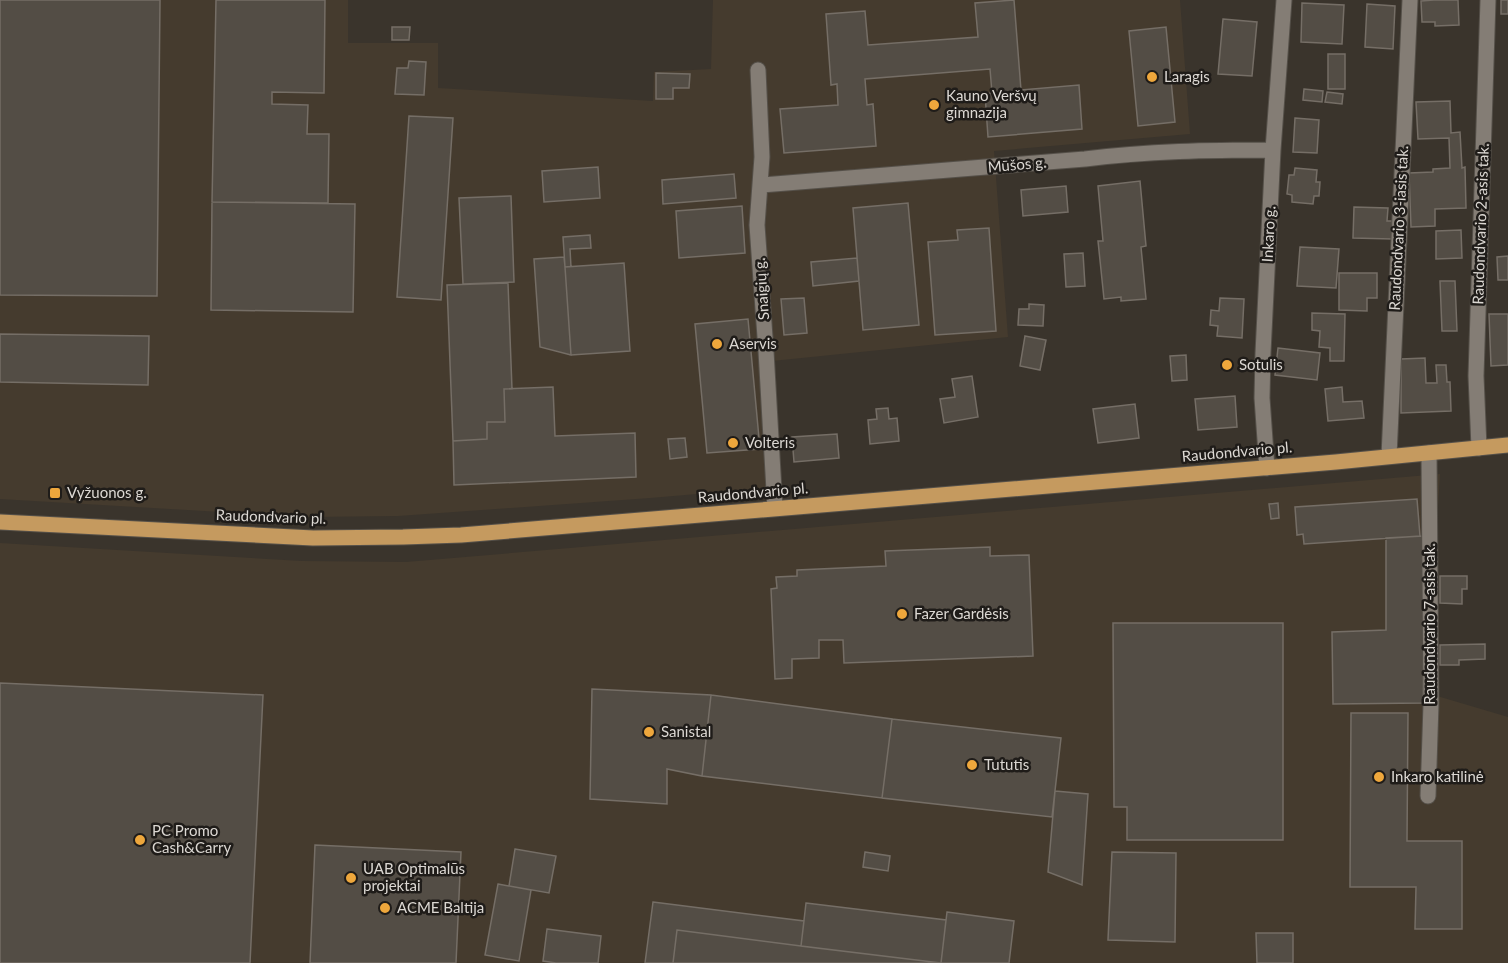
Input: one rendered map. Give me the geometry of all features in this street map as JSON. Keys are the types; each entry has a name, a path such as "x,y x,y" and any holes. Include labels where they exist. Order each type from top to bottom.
{"main road":[{"name":"Raudondvario pl.","path":"0,522 313,538 461,535 1267,468 1508,445"}],"street":[{"name":"Inkaro g.","path":"1267,468 1262,398 1263,353 1273,150 1284,0"},
{"name":"Raudondvario 3-iasis tak.","path":"1389,456 1410,0"},
{"name":"Raudondvario 2-asis tak.","path":"1479,448 1476,376 1488,0"},
{"name":"Snaigių g.","path":"758,70 762,157 757,225 775,508"},
{"name":"Mūšos g.","path":"761,185 1085,159 1128,153 1273,150"},
{"name":"Raudondvario 7-asis tak.","path":"1428,796 1431,704 1429,453"}],"shaded area":[{"path":"0,0 348,0 348,43 438,43 438,88 653,101 654,72 711,69 713,0 1180,0 1190,134 994,151 1008,337 761,362 767,488 398,516 306,517 0,499"},
{"path":"1440,474 1427,693 1508,717 1508,963 0,963 0,543 302,561 406,562"}],"building":[{"path":"0,0 160,0 157,296 0,295"},
{"path":"216,0 325,0 324,93 272,92 272,104 308,105 307,134 329,134 328,203 212,202"},
{"path":"1014,0 1021,90 1079,85 1082,129 988,137 985,94 992,93 990,69 865,79 867,105 873,104 876,146 784,153 780,109 838,105 837,84 831,85 826,14 865,11 868,45 978,37 975,3"},
{"path":"1458,0 1459,25 1435,26 1435,22 1422,22 1421,1"},
{"path":"1501,0 1508,0 1508,14 1501,14"},
{"path":"1302,3 1344,5 1342,44 1301,42"},
{"path":"1367,4 1395,6 1393,49 1365,47"},
{"path":"1223,19 1257,22 1252,76 1218,74"},
{"path":"392,27 410,27 409,40 392,40"},
{"name":"Laragis","path":"1166,27 1175,122 1138,126 1129,31"},
{"path":"1328,54 1345,54 1345,89 1328,89"},
{"path":"409,61 426,62 424,95 395,94 397,68 408,68"},
{"path":"656,73 690,74 689,88 673,88 673,99 656,99"},
{"path":"1304,89 1323,91 1322,102 1303,100"},
{"path":"1327,92 1343,94 1342,104 1325,102"},
{"path":"1450,101 1451,133 1460,132 1462,168 1465,167 1466,208 1435,209 1435,226 1411,227 1409,173 1433,172 1433,169 1450,168 1449,138 1418,139 1416,102"},
{"path":"409,116 453,118 441,300 397,297"},
{"path":"1295,118 1319,120 1317,153 1293,152"},
{"path":"598,167 600,198 544,202 542,171"},
{"path":"1295,168 1317,170 1316,182 1320,182 1319,196 1314,196 1313,204 1292,202 1292,195 1287,194 1289,175 1294,175"},
{"path":"734,174 736,198 663,204 662,180"},
{"path":"1140,181 1146,246 1141,247 1146,299 1121,301 1121,297 1104,299 1098,241 1103,241 1098,186"},
{"path":"1066,186 1068,212 1023,216 1021,190"},
{"path":"511,196 514,282 463,284 459,198"},
{"path":"212,202 355,204 353,312 211,310"},
{"path":"908,203 919,325 863,330 853,208"},
{"path":"742,206 745,253 679,258 676,211"},
{"path":"1354,207 1388,208 1387,221 1392,221 1392,239 1353,238"},
{"path":"989,228 996,331 935,335 928,242 958,240 957,230"},
{"path":"1461,230 1462,258 1436,259 1436,231"},
{"path":"590,235 591,248 570,249 571,267 565,267 563,237"},
{"path":"1300,247 1339,249 1336,288 1297,286"},
{"path":"1083,253 1085,286 1066,287 1064,254"},
{"path":"1508,256 1508,280 1498,280 1497,257"},
{"path":"564,257 571,355 540,347 534,259"},
{"path":"857,258 859,281 813,286 811,262"},
{"path":"624,263 630,351 571,355 565,267"},
{"path":"1339,273 1377,273 1377,298 1367,298 1367,311 1339,310"},
{"path":"1440,281 1455,281 1457,331 1442,331"},
{"path":"508,283 512,389 504,389 505,422 487,422 487,439 453,441 447,285"},
{"path":"804,298 807,333 784,335 781,299"},
{"path":"1220,298 1244,299 1242,338 1217,336 1218,326 1210,325 1211,310 1219,311"},
{"path":"1029,304 1044,305 1043,326 1018,325 1019,309 1029,309"},
{"path":"1312,313 1345,314 1344,361 1330,361 1330,348 1319,347 1320,331 1312,330"},
{"path":"1489,314 1508,314 1508,365 1491,366"},
{"path":"748,319 760,449 707,453 695,324"},
{"path":"0,334 149,336 148,385 0,382"},
{"path":"1025,336 1046,340 1040,370 1020,366"},
{"path":"1278,348 1320,353 1317,380 1275,375"},
{"path":"1186,355 1187,380 1172,381 1170,356"},
{"path":"1425,358 1426,383 1437,383 1436,365 1446,365 1447,382 1450,382 1451,411 1401,413 1401,359"},
{"path":"972,376 978,417 944,423 940,399 955,397 952,379"},
{"path":"553,387 555,436 635,433 636,477 454,485 453,441 487,439 487,422 505,422 504,389"},
{"path":"1342,387 1343,402 1362,401 1364,418 1328,421 1325,389"},
{"path":"1235,396 1237,427 1198,430 1195,399"},
{"path":"1135,404 1139,438 1098,443 1093,409"},
{"path":"888,408 889,419 897,418 899,441 870,444 868,420 877,419 876,409"},
{"path":"837,434 839,458 794,462 792,437"},
{"path":"685,438 687,457 670,459 668,439"},
{"path":"1417,499 1420,536 1304,544 1303,534 1297,535 1295,507"},
{"path":"1278,503 1279,518 1271,519 1269,504"},
{"path":"1424,536 1423,703 1333,704 1332,632 1386,630 1386,538"},
{"name":"Fazer Gardėsis","path":"990,547 990,556 1029,555 1033,656 844,663 843,640 819,640 819,658 792,659 792,678 775,679 771,589 777,588 776,577 797,576 797,570 886,566 885,551"},
{"path":"1440,576 1467,576 1467,589 1462,589 1462,604 1440,603"},
{"path":"1113,623 1283,623 1283,840 1127,840 1127,807 1114,807"},
{"path":"1485,644 1485,659 1459,660 1459,665 1440,665 1440,645"},
{"path":"0,683 263,695 250,963 0,963"},
{"name":"Sanistal","path":"592,689 711,695 702,776 667,769 667,804 590,799"},
{"path":"711,695 892,719 882,798 702,776"},
{"name":"Inkaro katilinė","path":"1351,713 1408,713 1407,841 1462,841 1462,929 1415,929 1416,887 1350,887"},
{"name":"Tututis","path":"892,719 1061,738 1052,817 882,798"},
{"path":"1055,791 1088,794 1082,885 1048,872"},
{"name":"ACME Baltija","path":"315,845 461,852 456,963 310,963"},
{"path":"515,849 556,856 549,893 509,886"},
{"path":"865,852 890,856 888,871 863,867"},
{"path":"1112,852 1176,853 1175,942 1108,940"},
{"path":"498,884 531,890 519,961 485,955"},
{"path":"653,902 804,921 801,946 677,930 673,963 645,963"},
{"path":"806,903 946,920 941,963 801,946"},
{"path":"947,912 1014,921 1009,963 941,963"},
{"path":"547,929 601,936 598,963 543,961"},
{"path":"677,930 801,946 941,963 673,963"},
{"path":"1256,933 1293,933 1293,963 1257,963"}],"place":[{"name":"Laragis","path":"1152,77"},
{"name":"Kauno Veršvų gimnazija","path":"934,105"},
{"name":"Aservis","path":"717,344"},
{"name":"Sotulis","path":"1227,365"},
{"name":"Volteris","path":"733,443"},
{"name":"Vyžuonos g.","path":"55,493"},
{"name":"Fazer Gardėsis","path":"902,614"},
{"name":"Sanistal","path":"649,732"},
{"name":"Tututis","path":"972,765"},
{"name":"Inkaro katilinė","path":"1379,777"},
{"name":"PC Promo Cash&Carry","path":"140,840"},
{"name":"UAB Optimalūs projektai","path":"351,878"},
{"name":"ACME Baltija","path":"385,908"}]}
